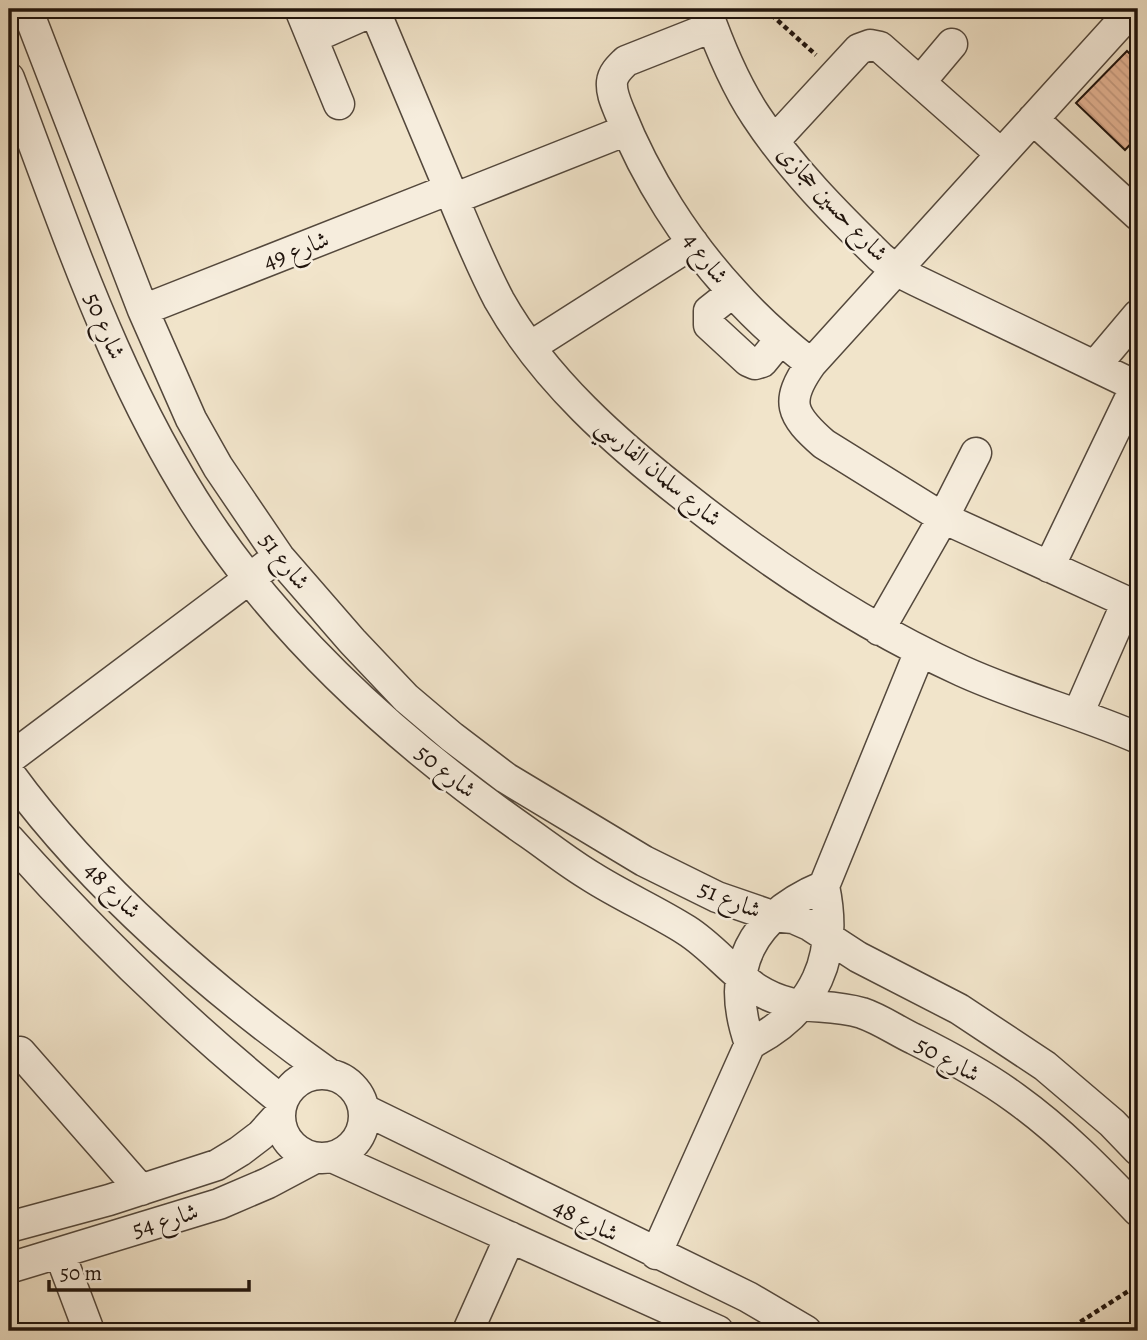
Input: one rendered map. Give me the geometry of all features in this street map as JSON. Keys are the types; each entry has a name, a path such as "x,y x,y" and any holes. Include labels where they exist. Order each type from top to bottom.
{"street":[{"name":"شارع 51","path":"27,9 143,310 191,419 218,467 279,557 406,698 506,778 644,861 717,897 772,916 793,918 809,925 858,957 959,1009 1045,1066 1112,1123 1138,1150"},
{"path":"300,9 339,104"},
{"path":"312,38 374,10"},
{"name":"شارع سلمان الفارسي","path":"374,10 476,253 500,301 530,348 571,395 658,476 760,554 818,594 920,651 965,672 1138,738"},
{"path":"1078,714 1133,605 943,518 824,444 797,416 793,401 798,383 811,365 1033,119 1132,15"},
{"name":"شارع 4","path":"709,18 626,61 617,69 612,80 612,91 627,130 652,179 693,243 733,292 780,340 811,365"},
{"name":"شارع حسين حجازى","path":"709,18 731,72 755,115 774,141 858,236 897,271 1137,385"},
{"path":"920,82 952,44"},
{"path":"774,141 859,49 870,45 880,47 1002,154"},
{"name":"شارع 50","path":"9,78 104,328 185,484 216,534 250,579 326,663 390,724 476,795 591,876 703,942 741,977 779,1001 800,1007 833,1008 862,1013 962,1066 1015,1098 1082,1153 1138,1211"},
{"path":"1033,119 1138,215"},
{"path":"452,194 627,130"},
{"name":"شارع 49","path":"143,310 452,194"},
{"path":"530,348 693,243"},
{"path":"733,292 709,311 709,324 748,361 755,364 762,362 780,340"},
{"path":"1095,366 1138,315"},
{"path":"1049,567 1137,385"},
{"path":"879,629 943,518 976,453"},
{"path":"9,759 279,557"},
{"path":"656,1255 750,1044 769,1034 800,1007 814,986 824,963 829,939 829,912 824,886 920,651"},
{"name":"شارع 48","path":"9,773 25,796 77,853 157,934 260,1023 329,1074"},
{"name":"شارع 48","path":"9,839 70,906 281,1108"},
{"name":"شارع 51","path":"750,1044 743,1023 740,1000 741,977 747,955 757,934 772,916 796,897 824,886"},
{"path":"20,1052 141,1189"},
{"path":"317,1074 329,1074 342,1078 353,1086 365,1110 360,1135 344,1153 323,1158 300,1153 289,1143 282,1130 281,1108 296,1082 317,1074"},
{"name":"شارع 54","path":"9,1227 217,1164 240,1152 261,1135 281,1108"},
{"name":"شارع 48","path":"365,1110 656,1255 748,1297 806,1331"},
{"name":"شارع 48","path":"323,1158 510,1237 719,1331"},
{"name":"شارع 54","path":"9,1268 219,1204 323,1158"},
{"path":"468,1331 510,1237"},
{"path":"60,1254 89,1331"}],"path":[{"path":"765,9 836,74"},
{"path":"1066,1331 1138,1285"}],"building":[{"path":"1127,51 1138,62 1138,136 1125,150 1076,103"}]}
